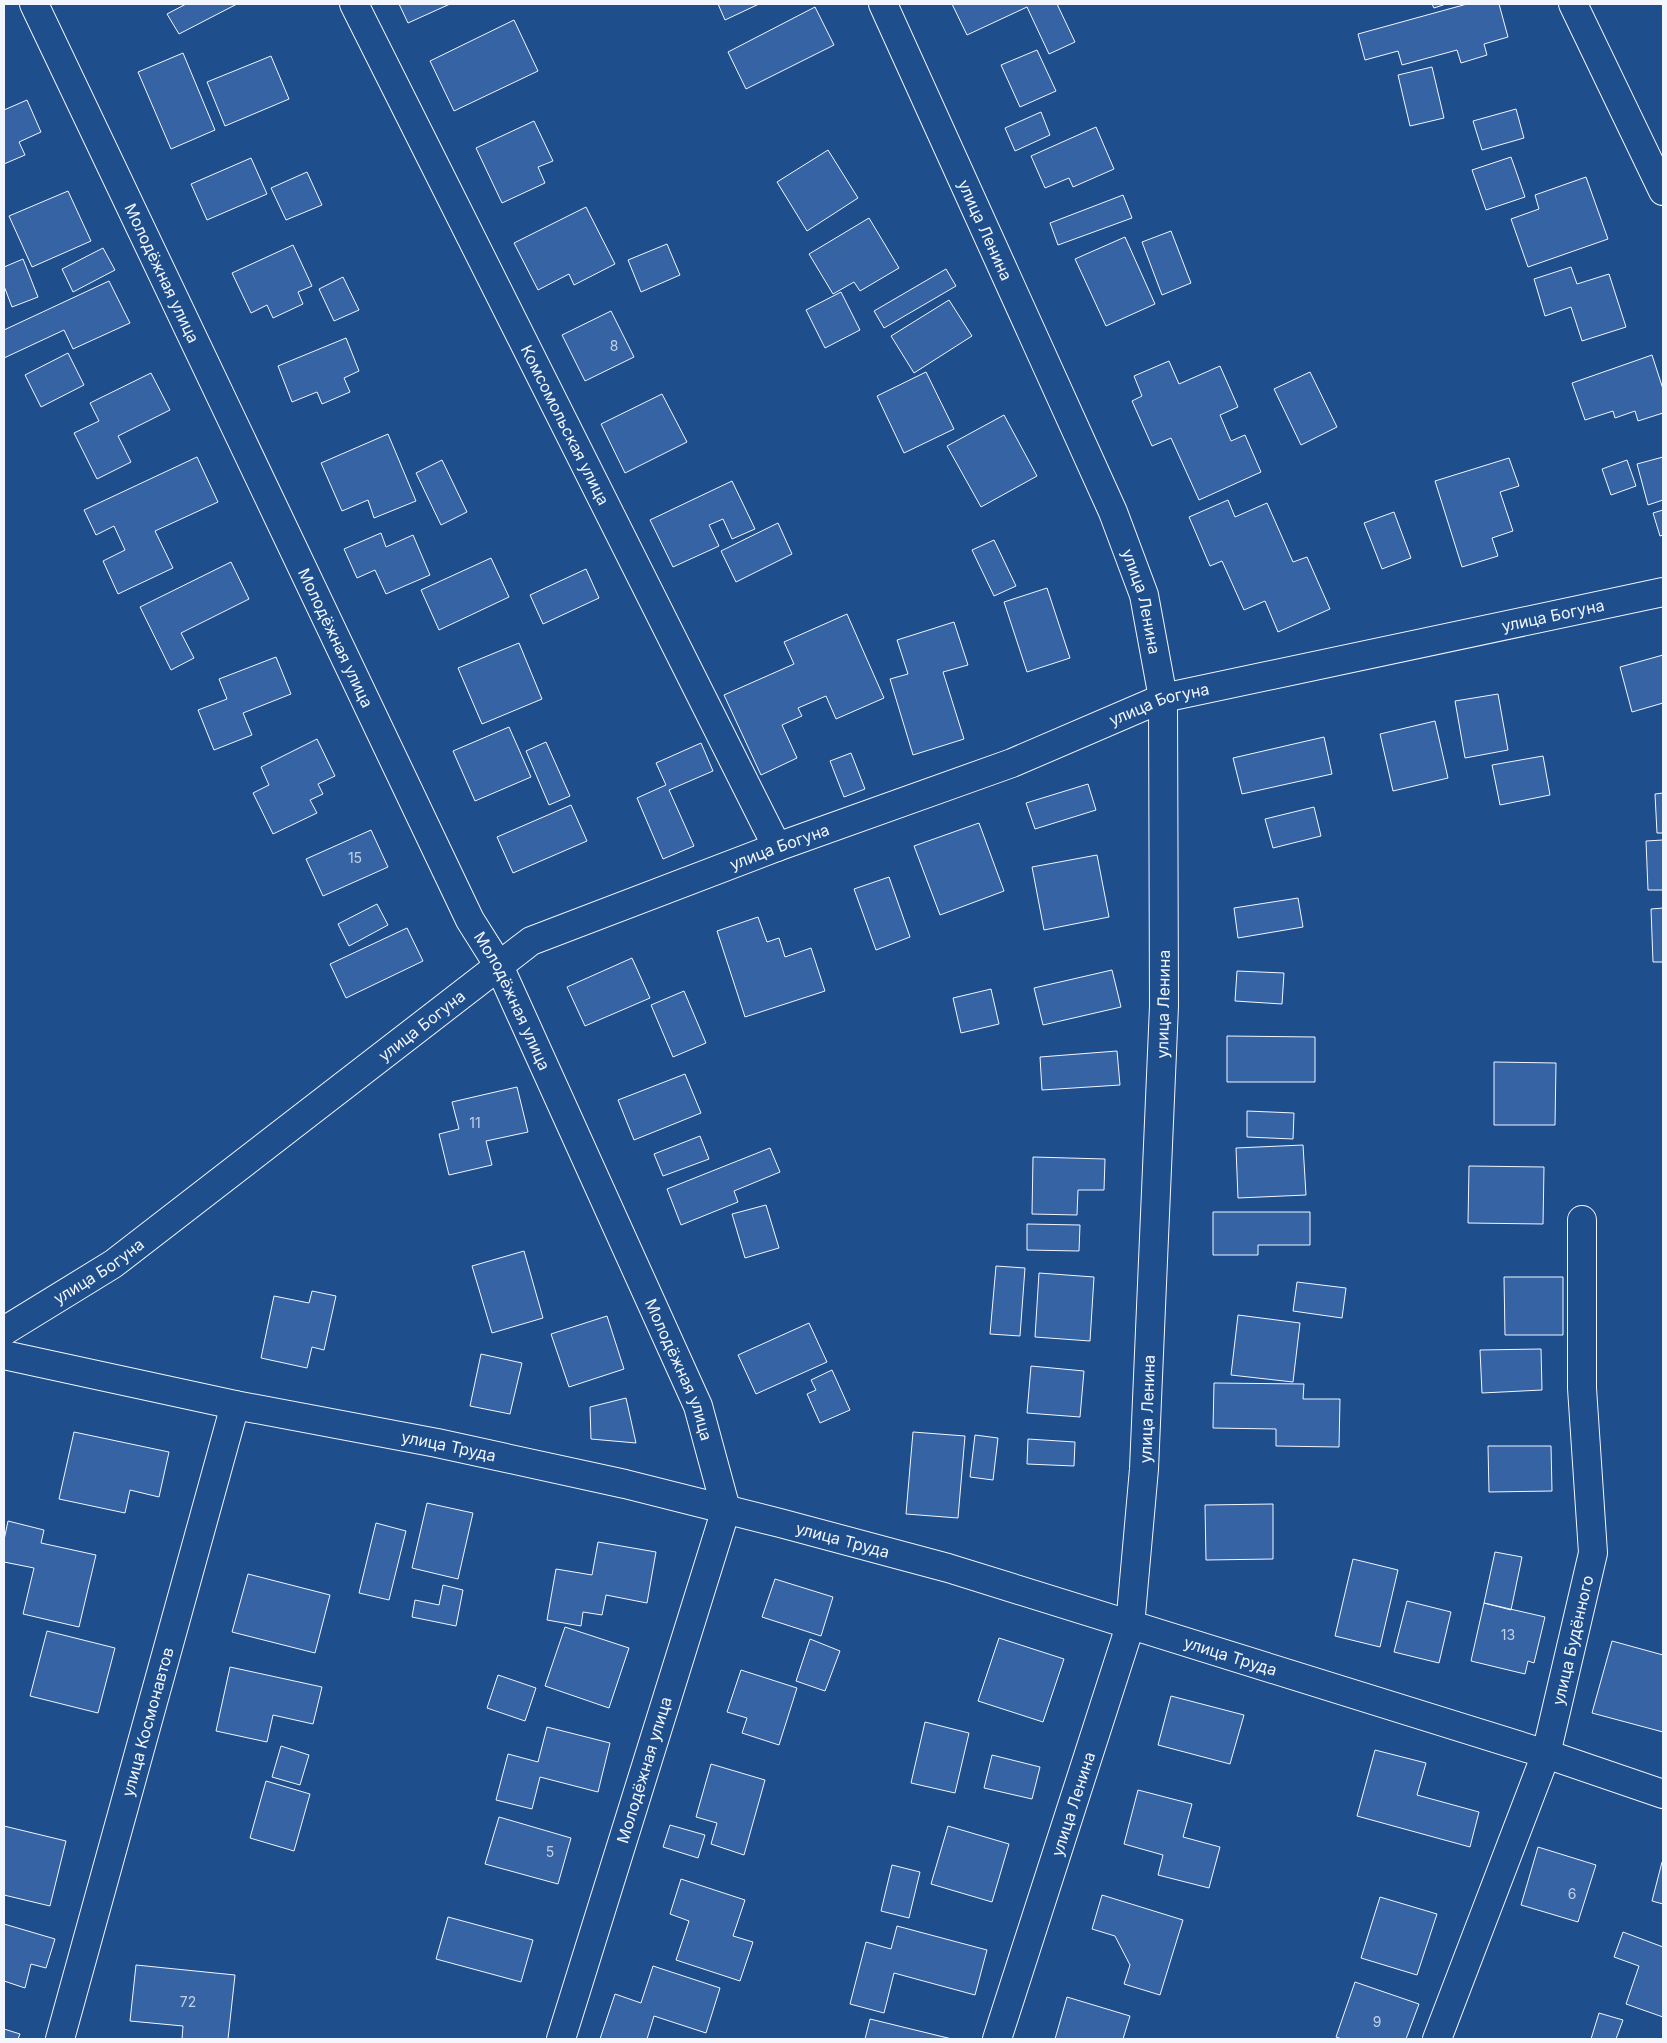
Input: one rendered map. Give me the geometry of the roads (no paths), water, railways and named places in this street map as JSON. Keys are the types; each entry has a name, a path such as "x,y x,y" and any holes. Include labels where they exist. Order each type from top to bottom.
{"street":[{"name":"Молодёжная улица","path":"34,4 470,920 499,966 698,1406 726,1509 561,2039"},
{"name":"Комсомольская улица","path":"354,4 777,847"},
{"name":"улица Ленина","path":"883,4 1113,512 1144,595 1163,698 1164,1006 1144,1469 1130,1626 997,2039"},
{"path":"1573,4 1663,191"},
{"name":"улица Богуна","path":"4,1331 113,1264 531,941 777,847 1012,763 1163,698 1663,592"},
{"name":"улица Будённого","path":"1437,2039 1546,1754 1593,1553 1582,1388 1582,1220"},
{"name":"улица Труда","path":"4,1355 235,1404 437,1443 625,1484 726,1509 948,1568 1546,1754 1663,1794"},
{"name":"улица Космонавтов","path":"60,2039 235,1404"}]}
